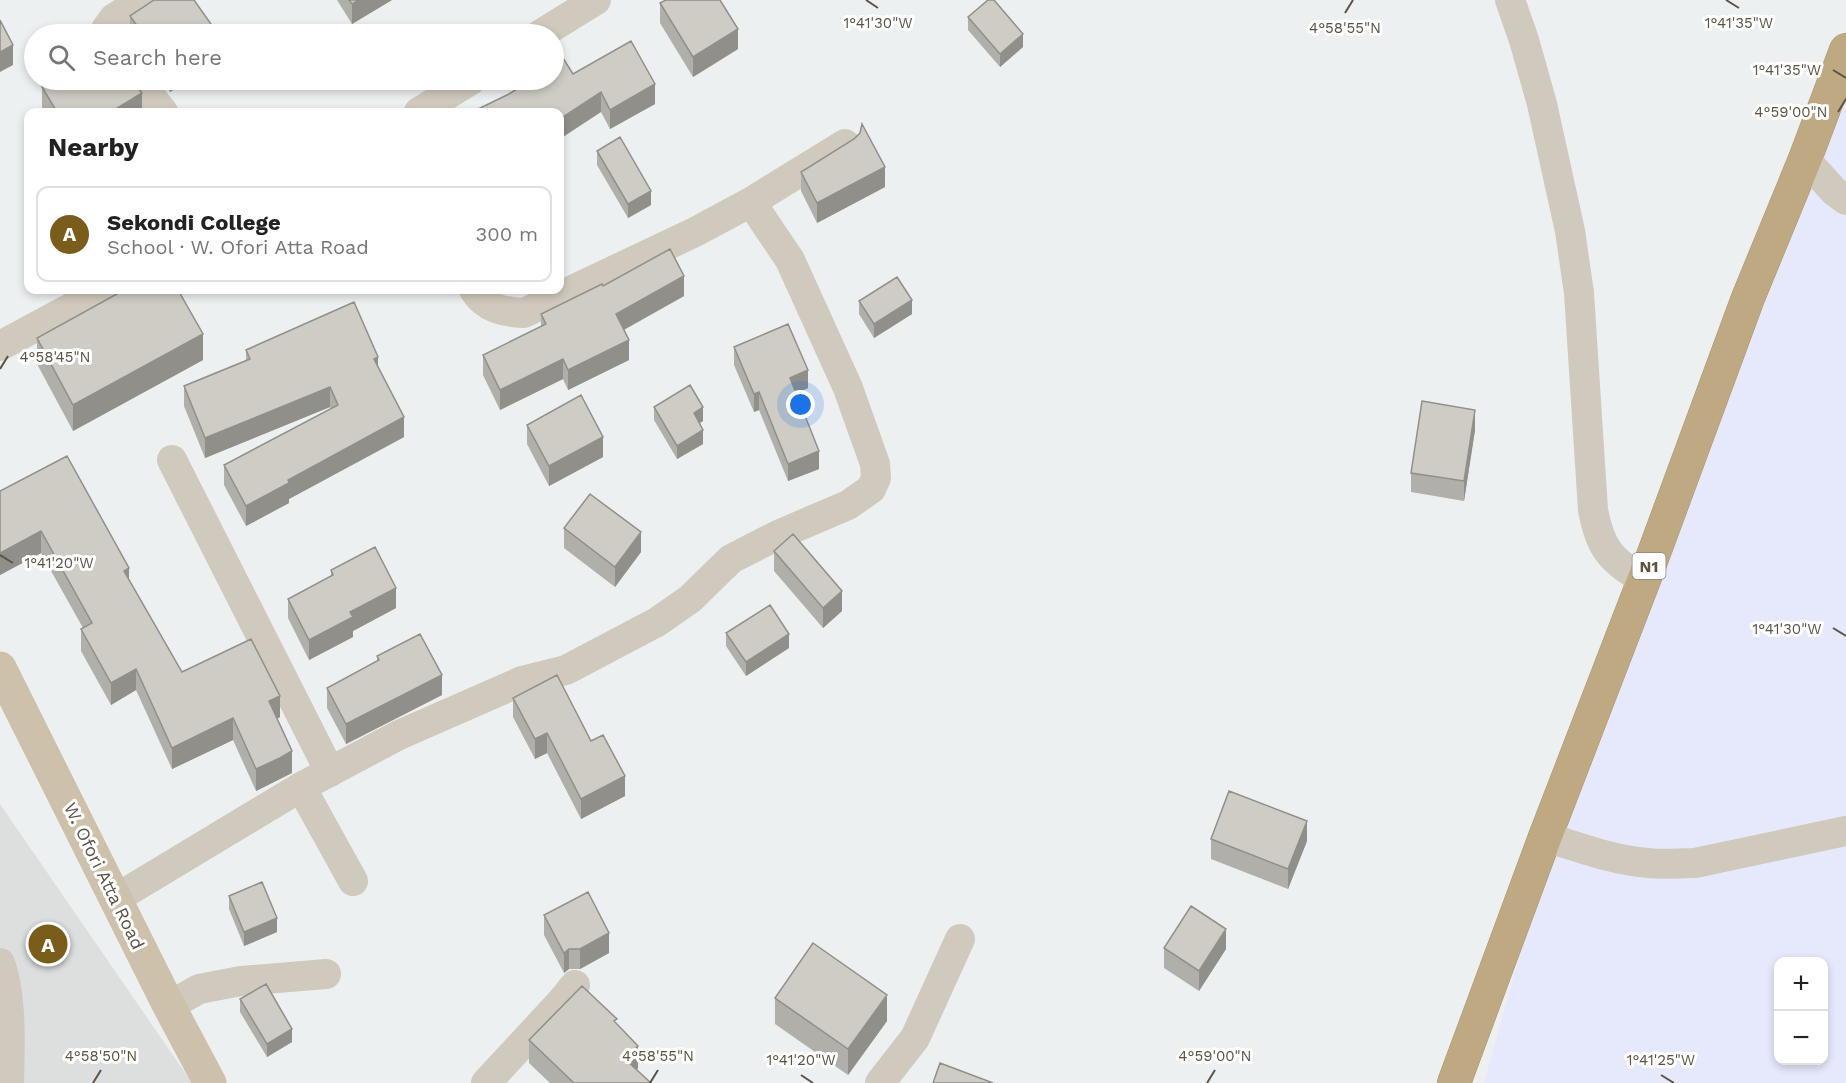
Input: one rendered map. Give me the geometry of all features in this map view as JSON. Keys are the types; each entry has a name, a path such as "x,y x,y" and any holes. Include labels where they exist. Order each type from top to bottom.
{"highway":[{"name":"N1","path":"1454,1083 1748,298 1805,159 1846,50"}],"main road":[{"name":"W. Ofori Atta Road","path":"0,668 169,1006 210,1083"}],"street":[{"path":"110,24 114,18 144,0"},
{"path":"558,24 596,0"},
{"path":"1510,0 1542,104 1570,231 1579,292 1596,528 1614,560 1644,580"},
{"path":"146,90 161,108"},
{"path":"425,108 454,90"},
{"path":"477,294 494,308 524,313 685,237 751,202 844,144"},
{"path":"1805,159 1834,191 1846,200"},
{"path":"115,899 301,787 399,735 522,681 566,670 614,646 657,622 690,599 731,559 778,535 848,505 871,489 876,478 875,464 849,388 790,260 751,202"},
{"path":"0,346 97,294"},
{"path":"172,460 330,772"},
{"path":"301,787 353,881"},
{"path":"1545,837 1624,860 1670,864 1695,863 1846,831"},
{"path":"880,1083 915,1038 960,939"},
{"path":"0,963 4,974 8,1013 9,1083"},
{"path":"169,1006 199,989 241,981 326,974"},
{"path":"486,1083 575,985"}],"shaded area":[{"path":"1846,83 1846,1083 1484,1083 1540,881 1801,212"},
{"path":"0,804 192,1083 0,1083"}],"building":[{"path":"154,0 194,0 211,24 136,24 130,16"},
{"path":"666,0 720,0 738,29 693,57 660,3"},
{"path":"988,0 994,0 1023,34 1000,54 968,17"},
{"path":"0,20 13,45 0,52"},
{"path":"631,41 655,84 610,110 601,92 564,116 564,108 480,108 515,90 564,90 564,60 573,74"},
{"path":"44,90 139,90 142,93 118,108 55,108"},
{"path":"862,124 885,167 817,203 801,172 854,139 860,133"},
{"path":"620,137 651,191 628,204 597,151"},
{"path":"670,249 684,276 616,314 629,340 568,370 563,359 500,390 483,355 546,324 541,314 602,284 603,286"},
{"path":"897,277 912,300 874,324 859,301"},
{"path":"117,294 180,294 203,334 73,405 37,338"},
{"path":"354,302 378,357 374,359 404,417 288,480 289,483 246,506 224,465 338,405 330,387 205,438 184,386 250,359 246,350"},
{"path":"788,324 808,370 790,378 819,451 788,464 759,392 754,394 734,347"},
{"path":"690,385 703,407 694,413 703,430 677,446 654,407"},
{"path":"581,395 603,437 549,466 527,425"},
{"path":"1422,401 1475,410 1464,481 1411,473"},
{"path":"67,456 129,568 124,571 182,672 251,639 280,696 269,701 292,751 256,769 233,718 172,748 136,669 111,683 81,629 92,623 41,531 0,553 0,491"},
{"path":"590,494 641,532 615,567 564,528"},
{"path":"793,534 842,591 823,608 774,551"},
{"path":"375,547 396,588 350,612 353,617 309,640 288,599 333,575 331,570"},
{"path":"770,605 789,634 746,662 726,633"},
{"path":"420,634 442,675 346,724 327,688 379,660 377,656"},
{"path":"557,675 591,741 603,735 625,776 581,799 547,733 535,739 513,698"},
{"path":"1229,791 1307,821 1288,869 1211,839"},
{"path":"262,882 277,918 244,932 229,896"},
{"path":"588,892 609,933 580,949 569,949 564,953 544,915"},
{"path":"1191,906 1226,929 1199,971 1164,948"},
{"path":"813,943 887,995 848,1049 775,998"},
{"path":"266,984 292,1029 267,1044 240,999"},
{"path":"582,986 617,1019 614,1021 638,1046 625,1059 651,1083 574,1083 529,1040"},
{"path":"940,1063 993,1083 933,1083"}],"place":[{"name":"Sekondi College","path":"48,944"}]}
